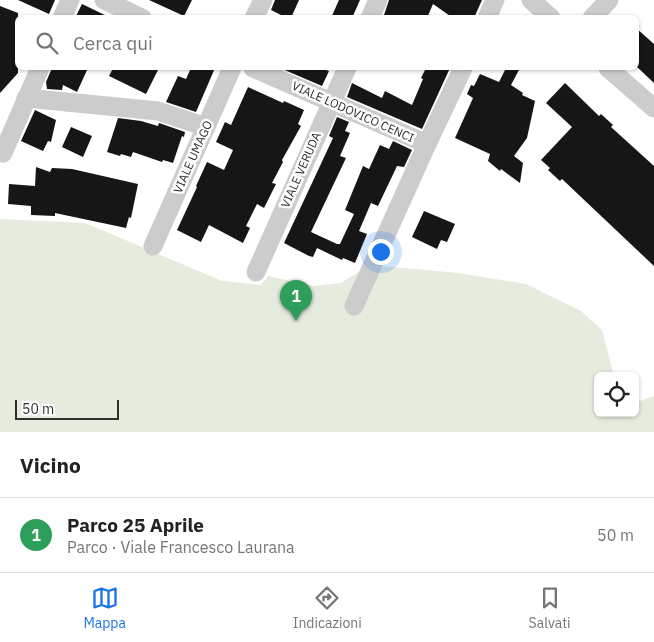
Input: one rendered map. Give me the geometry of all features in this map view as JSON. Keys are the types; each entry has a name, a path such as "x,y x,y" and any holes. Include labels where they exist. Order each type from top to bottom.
{"street":[{"path":"63,15 70,0"},
{"path":"104,0 136,15"},
{"path":"256,15 263,0"},
{"path":"371,15 378,0"},
{"path":"488,15 495,0"},
{"path":"531,0 548,15"},
{"path":"595,15 609,0"},
{"path":"2,152 39,70"},
{"name":"VIALE UMAGO","path":"153,246 231,70"},
{"name":"VIALE LODOVICO CENCI","path":"257,70 427,144"},
{"name":"VIALE VERUDA","path":"256,272 346,70"},
{"path":"354,306 462,70"},
{"path":"610,70 654,108"},
{"path":"26,98 158,111 206,127"}],"shaded area":[{"path":"0,219 85,223 222,281 261,285 268,276 313,286 341,283 370,265 458,273 526,284 581,311 602,330 613,372 594,372 594,417 639,417 639,402 654,396 654,432 0,432"}],"building":[{"path":"18,0 55,0 49,14"},
{"path":"149,0 192,0 184,15"},
{"path":"275,0 299,0 292,15 281,15 271,10"},
{"path":"339,0 360,0 353,15 332,15"},
{"path":"389,0 482,0 475,15 449,15 433,4 428,15 384,15"},
{"path":"82,4 105,15 76,15"},
{"path":"0,6 18,13 18,15 15,15 15,70 18,70 18,73 0,93"},
{"path":"639,31 654,44 654,83 639,69"},
{"path":"51,70 87,70 77,92 63,85 62,90 47,89 46,82"},
{"path":"112,70 158,70 146,94 109,76"},
{"path":"190,70 214,70 196,112 166,102 178,76 186,79"},
{"path":"285,70 329,71 322,86"},
{"path":"425,70 449,70 422,129 347,97 352,83 382,98 385,91 412,105 423,79 421,78"},
{"path":"505,70 519,70 511,85 523,93 522,95 535,101 527,138 514,156 523,163 520,183 488,161 490,154 455,138 473,98 467,94 471,85 474,86 480,74 499,82"},
{"path":"565,83 599,116 601,114 613,125 611,127 654,166 654,266 562,179 560,181 548,170 550,168 541,160 572,127 546,103"},
{"path":"248,87 283,103 284,101 304,110 298,124 301,126 282,160 283,162 272,183 276,184 264,208 257,204 246,226 250,228 243,243 209,225 201,242 177,230 207,162 224,170 233,150 216,142 225,122 231,125"},
{"path":"35,110 56,120 51,142 48,141 43,151 21,141"},
{"path":"337,117 349,122 345,131 350,133 340,156 346,158 311,232 337,244 340,244 354,214 345,210 363,166 369,169 380,145 389,149 393,141 412,150 404,167 397,166 378,206 371,203 359,231 367,234 355,263 343,258 342,260 317,248 313,257 309,256 284,243 333,138 329,136"},
{"path":"118,118 141,121 158,126 159,123 185,132 173,163 163,160 162,162 133,152 131,157 107,152"},
{"path":"71,127 92,136 83,157 62,147"},
{"path":"36,167 50,172 52,168 72,169 138,184 131,218 129,217 126,228 55,213 55,216 31,215 31,206 8,204 9,184 35,186"},
{"path":"424,211 455,224 447,242 441,240 437,249 412,237"}],"place":[{"name":"Parco 25 Aprile","path":"296,321"}]}
